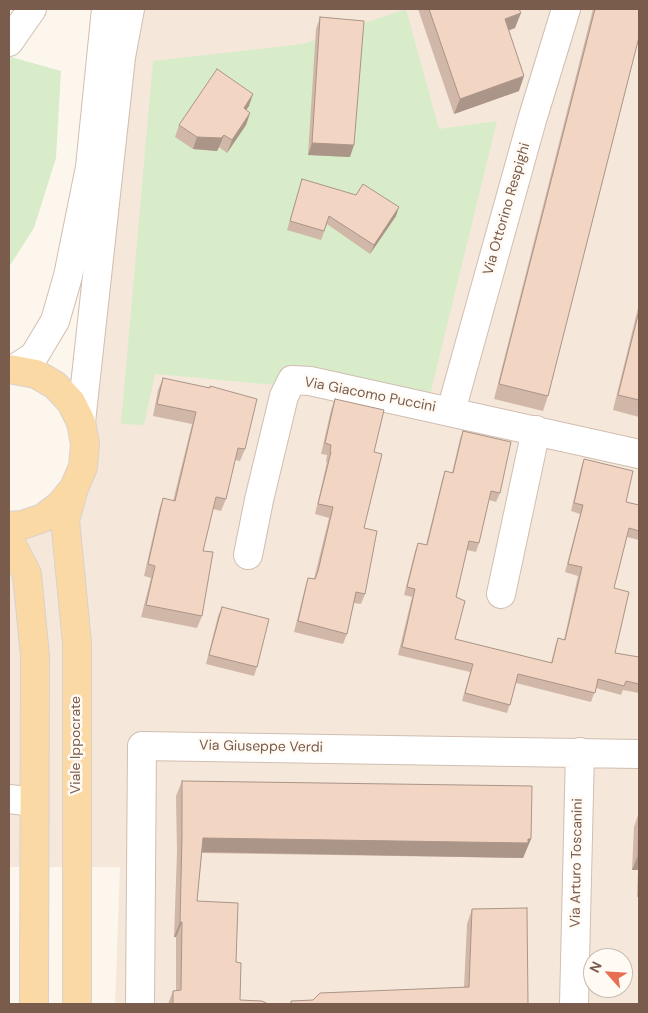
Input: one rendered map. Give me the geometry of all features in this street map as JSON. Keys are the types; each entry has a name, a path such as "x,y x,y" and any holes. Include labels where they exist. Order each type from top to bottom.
{"main road":[{"path":"9,526 22,525 43,518 60,505 74,488 83,467 85,444 81,422 71,402 55,385 36,374 11,369"},
{"name":"Viale Ippocrate","path":"74,488 65,520 76,643 77,1004"},
{"path":"9,538 27,574 35,656 22,801 34,1004"}],"street":[{"path":"9,42 32,9"},
{"path":"11,369 34,356 55,322 68,276 90,167 106,9"},
{"path":"81,422 117,95 130,9"},
{"name":"Via Ottorino Respighi","path":"451,411 532,120 566,9"},
{"name":"Via Giacomo Puccini","path":"248,555 284,396 292,380 310,381 451,411 639,454"},
{"path":"501,594 536,430"},
{"name":"Via Giuseppe Verdi","path":"140,1004 142,746 639,754"},
{"name":"Via Arturo Toscanini","path":"574,1004 580,752"}],"shaded area":[{"path":"138,9 639,9 639,1004 115,1004 120,867 9,867 9,551 56,513 78,484"}],"green space":[{"path":"406,9 439,129 497,121 429,399 155,374 144,425 121,424 153,61 303,44"},
{"path":"11,57 61,71 56,158 34,228 9,267 9,59"}],"building":[{"path":"429,9 519,9 521,13 505,19 524,76 460,99"},
{"path":"595,9 639,9 639,37 548,396 499,384"},
{"path":"320,17 364,21 354,145 312,143"},
{"path":"217,69 253,94 244,108 250,113 232,140 224,135 221,138 197,137 179,125"},
{"path":"302,179 356,195 363,184 399,207 374,245 329,216 324,231 290,221"},
{"path":"639,311 639,400 618,395"},
{"path":"163,378 210,388 210,386 257,399 245,449 238,448 226,499 216,497 203,551 213,552 202,616 146,605 155,566 148,564 163,498 175,501 196,412 157,404"},
{"path":"335,399 384,410 374,452 382,454 364,528 377,531 365,594 356,592 347,634 298,621 308,578 315,579 318,571 333,507 318,504 331,452 331,445 325,443"},
{"path":"463,431 511,442 500,493 491,491 479,543 469,541 456,597 465,601 455,639 552,663 558,638 565,640 582,567 568,564 583,505 574,503 584,459 633,471 626,502 639,505 639,531 629,528 614,588 629,592 615,653 639,657 639,684 626,681 624,686 598,679 595,693 518,674 510,705 465,693 473,664 402,647 415,589 407,587 418,543 427,545 445,471 453,473"},
{"path":"222,607 269,619 257,667 209,655"},
{"path":"182,781 532,786 531,839 528,839 528,843 203,838 197,901 238,903 236,962 241,963 240,1000 262,1001 268,1004 173,1004 173,991 181,990"},
{"path":"639,812 639,855 638,855"},
{"path":"527,908 528,1004 291,1004 291,1001 313,1000 320,993 469,987 472,909"}]}
